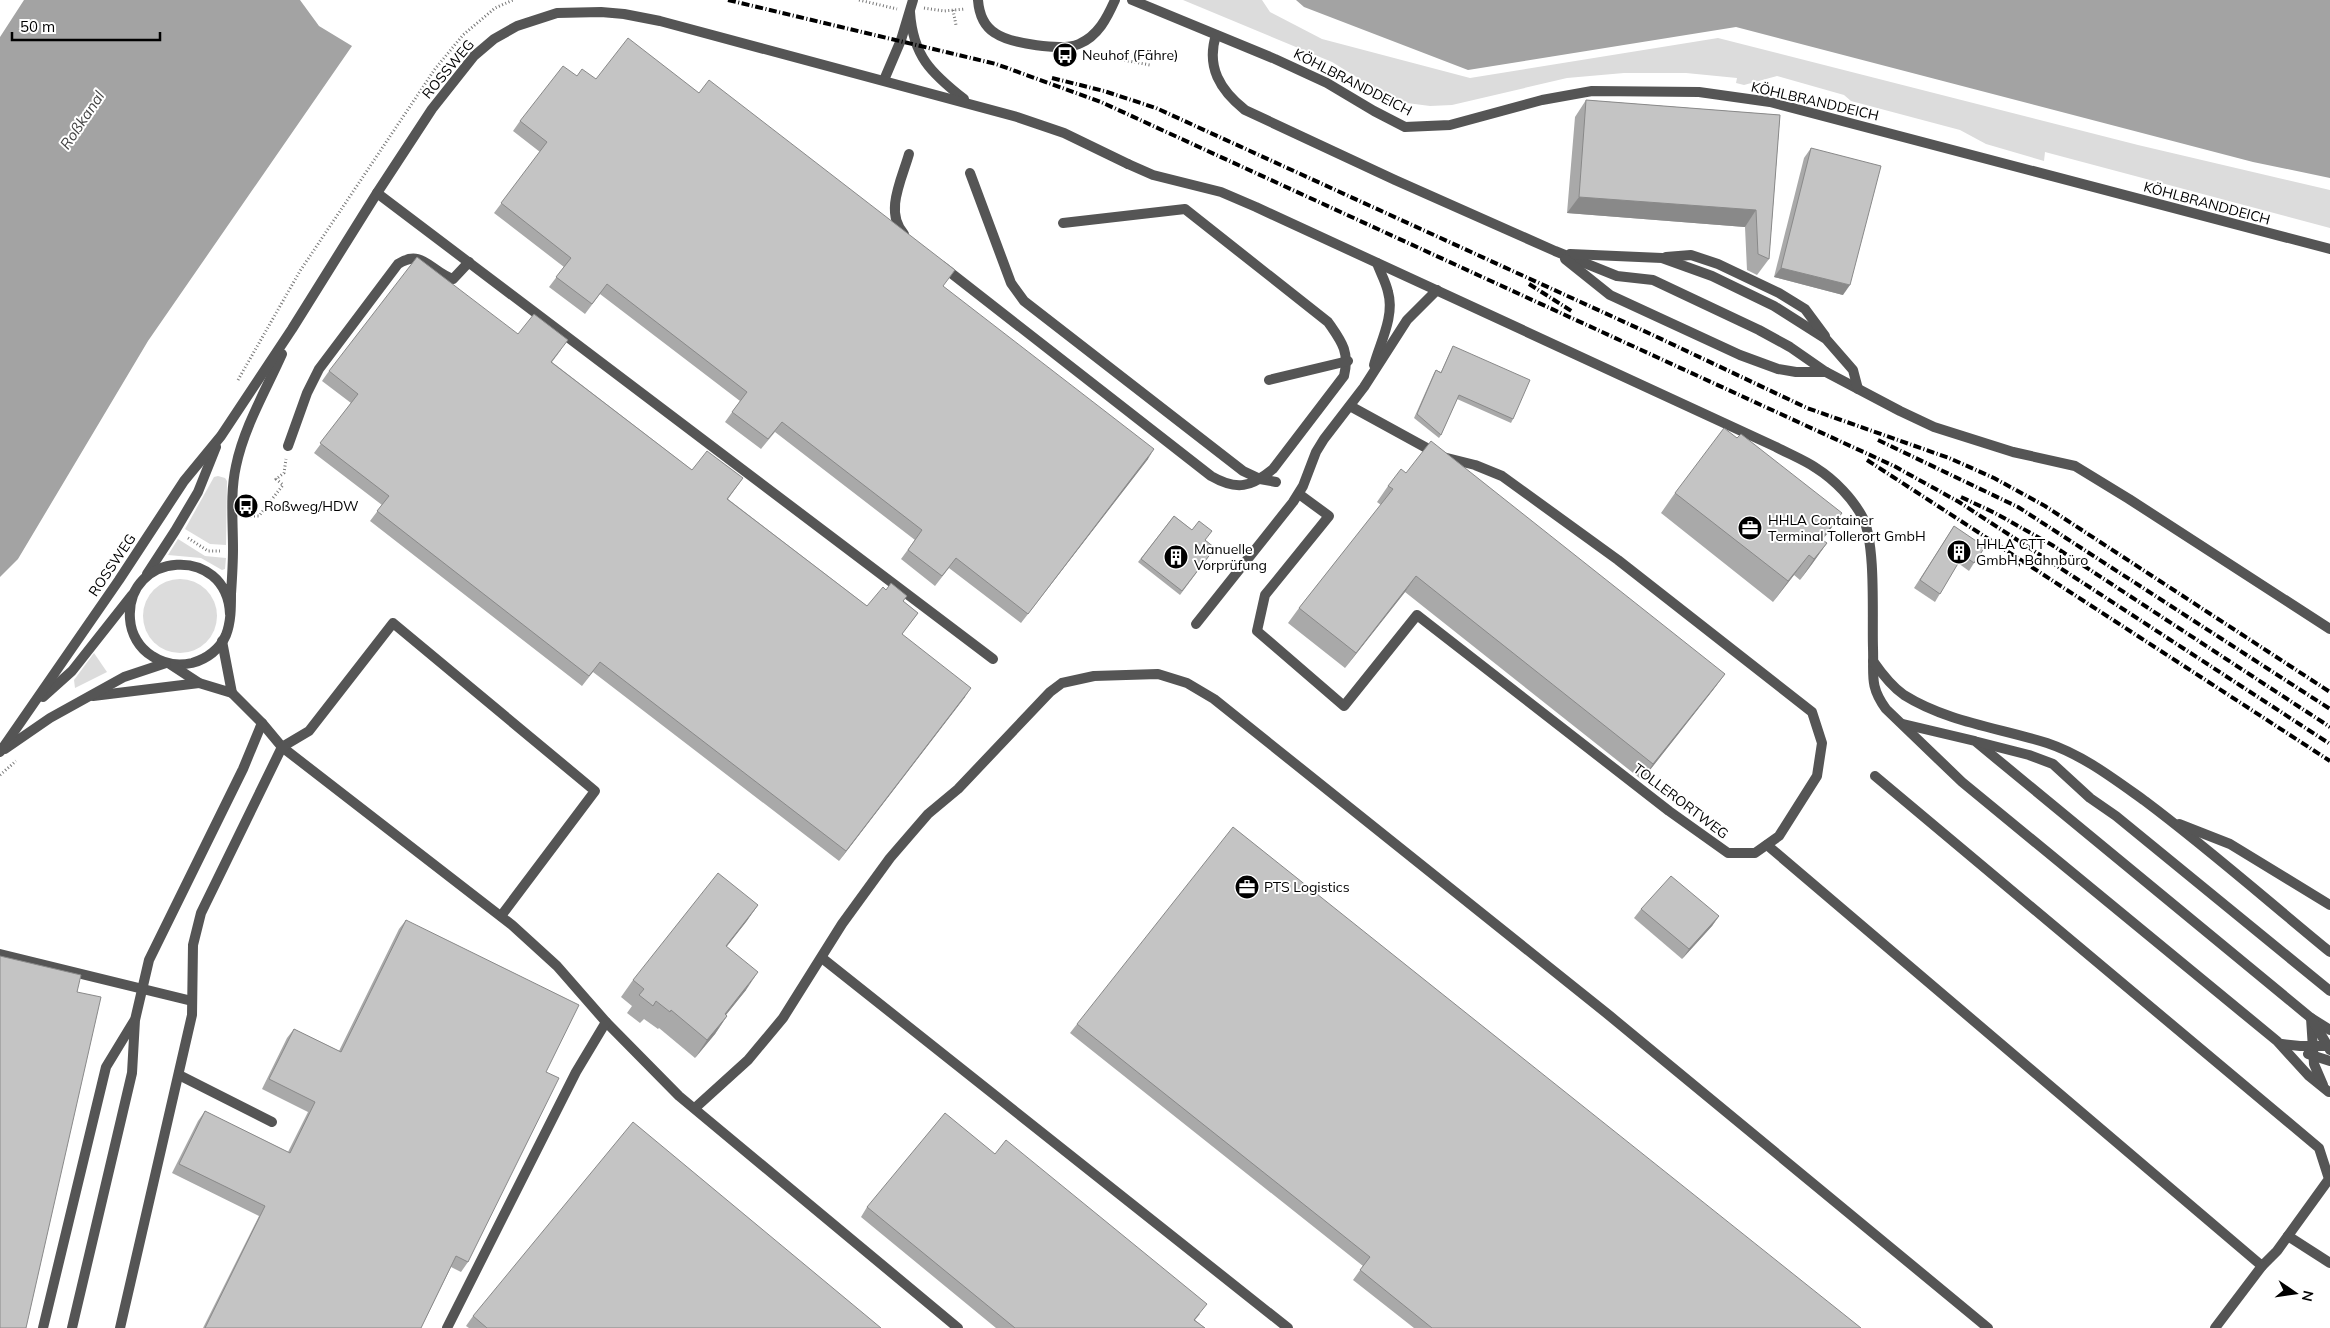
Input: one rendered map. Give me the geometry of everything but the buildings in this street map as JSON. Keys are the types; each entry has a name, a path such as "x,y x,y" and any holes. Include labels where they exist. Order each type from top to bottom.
{"street":[{"path":"979,5 986,24 995,33 1007,39 1066,48 1080,44 1095,34 1108,17 1115,0"},
{"name":"KÖHLBRANDDEICH","path":"1132,0 1327,82 1374,111 1405,127 1450,125 1542,100 1592,91 1699,92 1770,102 2330,249"},
{"path":"884,80 911,6"},
{"path":"911,6 915,43 926,63 942,81 967,102"},
{"name":"ROSSWEG","path":"0,752 119,580 184,481 221,436 292,329 432,109 474,56 494,39 517,26 556,13 602,12 651,19 967,102 1064,133 1153,175 1221,192 1776,447 1817,469 1837,485 1852,501 1864,519 1869,540 1872,680 1876,696 1886,709 1962,782 2282,1045 2308,1075 2329,1093"},
{"path":"1216,35 1212,48 1213,64 1218,80 1227,94 1245,110 1395,180 1555,251 1617,276 1653,280 1759,330 1790,347 1826,372 1934,427 2004,449 2075,466 2129,498 2330,629"},
{"path":"909,154 893,211 897,227 912,242"},
{"path":"970,173 1011,283 1024,301 1243,471 1260,480 1276,482"},
{"path":"377,193 993,659"},
{"path":"935,260 1211,476 1225,484 1241,486 1260,480 1273,469 1344,376 1348,361 1343,343 1328,322 1185,209 1063,223"},
{"path":"1555,251 1571,254 1662,258 1691,255 1718,264 1779,293 1805,309 1826,339 1853,370 1858,389"},
{"path":"1555,251 1610,295 1740,355 1778,369 1796,372 1826,372"},
{"path":"288,446 307,393 319,369 398,264 406,258 415,257 453,279 469,262"},
{"path":"1373,371 1388,321 1390,306 1389,293 1377,263"},
{"path":"1196,624 1299,494 1320,445 1350,406 1407,320 1437,290"},
{"name":"ROSSWEG","path":"0,752 50,718 124,677 168,663 184,664 198,661 214,652 222,641 229,625 230,614 233,552 233,483 236,464 244,440 292,329"},
{"path":"1269,380 1348,361"},
{"name":"TOLLERORTWEG","path":"1299,494 1329,516 1265,595 1257,631 1344,706 1417,615 1669,811 1728,853 1755,853 1778,836 1817,776 1822,743 1812,712 1618,560 1502,476 1475,465 1443,457 1350,406"},
{"name":"ROSSWEG","path":"28,711 72,671 138,586 175,531 198,492 221,436"},
{"name":"ROSSWEG","path":"222,641 232,693 198,683 144,650 133,633 130,612 132,598 138,586 150,574 162,567 176,564 196,566 209,573 219,583 228,600 230,614"},
{"path":"120,1328 192,1015 193,945 201,913 282,746 309,730 393,623 595,790 501,916"},
{"path":"1873,661 1888,682 1922,704 1976,725 2047,743 2072,753 2124,786 2171,821 2330,952"},
{"path":"696,1108 728,1081 766,1040 799,995 842,924 890,858 928,814 958,789 1050,692 1062,683 1094,676 1138,673 1170,676 1195,686 1214,699 1610,1016 1988,1328"},
{"name":"ROSSWEG","path":"88,697 198,683"},
{"path":"232,693 282,746 501,916 557,966 606,1022 666,1083 958,1328"},
{"path":"72,1328 132,1073 134,1020 149,960 243,769 262,723"},
{"path":"1902,724 2029,755 2053,764 2090,798 2146,840 2330,990"},
{"path":"1976,741 2311,1018 2330,1030"},
{"path":"1875,776 2319,1148 2329,1180 2288,1236 2262,1266 2215,1328"},
{"path":"2171,821 2230,844 2330,905"},
{"path":"1767,845 2262,1266"},
{"path":"0,954 192,1001"},
{"path":"822,958 1288,1328"},
{"path":"2311,1018 2329,1047 2313,1051"},
{"path":"2311,1018 2316,1070 2329,1093"},
{"path":"43,1328 106,1067 134,1020"},
{"path":"447,1328 576,1072 606,1022"},
{"path":"2282,1045 2313,1051 2330,1061"},
{"path":"179,1075 272,1122"},
{"path":"2288,1236 2330,1263"}],"path":[{"path":"236,384 300,271 435,69 462,35 495,8 513,0"},
{"path":"859,0 944,11 979,5"},
{"path":"954,10 956,25"},
{"path":"1084,53 1150,65 1150,67"},
{"path":"246,516 259,516 283,485 276,479 284,472 288,446"},
{"path":"182,534 208,551 226,551"},
{"path":"0,775 22,754"}],"shaded area":[{"path":"1183,0 1262,0 1270,12 1322,39 1470,78 1718,38 2138,145 2330,190 2330,228 2045,152 2044,161 1986,144 1960,130 1851,101 1844,95 1777,76 1744,85 1736,83 1737,78 1686,73 1624,73 1567,78 1452,105 1430,106 1407,103 1384,94 1332,62"},
{"path":"214,477 225,478 227,481 226,545 210,544 185,529"},
{"path":"178,539 205,556 226,558 225,569 222,570 201,558 168,555"},
{"path":"180,579 201,585 211,595 217,616 211,637 201,647 180,653 159,647 149,637 143,616 149,595 159,585"},
{"path":"94,653 107,672 75,688 74,680"}],"water":[{"name":"Roßkanal","path":"24,0 300,0 319,26 352,46 148,341 18,559 0,577 0,37"},
{"path":"1296,0 2330,0 2330,178 2253,162 1736,27 1468,70 1304,7"}],"railway":[{"path":"728,0 996,64 1101,102 1894,466 1959,502 2330,744"},
{"path":"1052,78 1104,91 1156,108 1655,336 1807,408 1949,458 1994,478 2045,506 2330,692"},
{"path":"1529,284 1573,312"},
{"path":"1878,440 2018,507 2330,709"},
{"path":"1867,460 2330,761"},
{"path":"1961,497 1995,513 2052,545 2330,727"}],"place":[{"name":"Neuhof (Fähre)","path":"1065,55"},
{"name":"Roßweg/HDW","path":"246,506"},
{"name":"HHLA Container Terminal Tollerort GmbH","path":"1750,528"},
{"name":"HHLA CTT GmbH, Bahnbüro","path":"1959,552"},
{"name":"Manuelle Vorprüfung","path":"1176,557"},
{"name":"PTS Logistics","path":"1247,887"}]}
